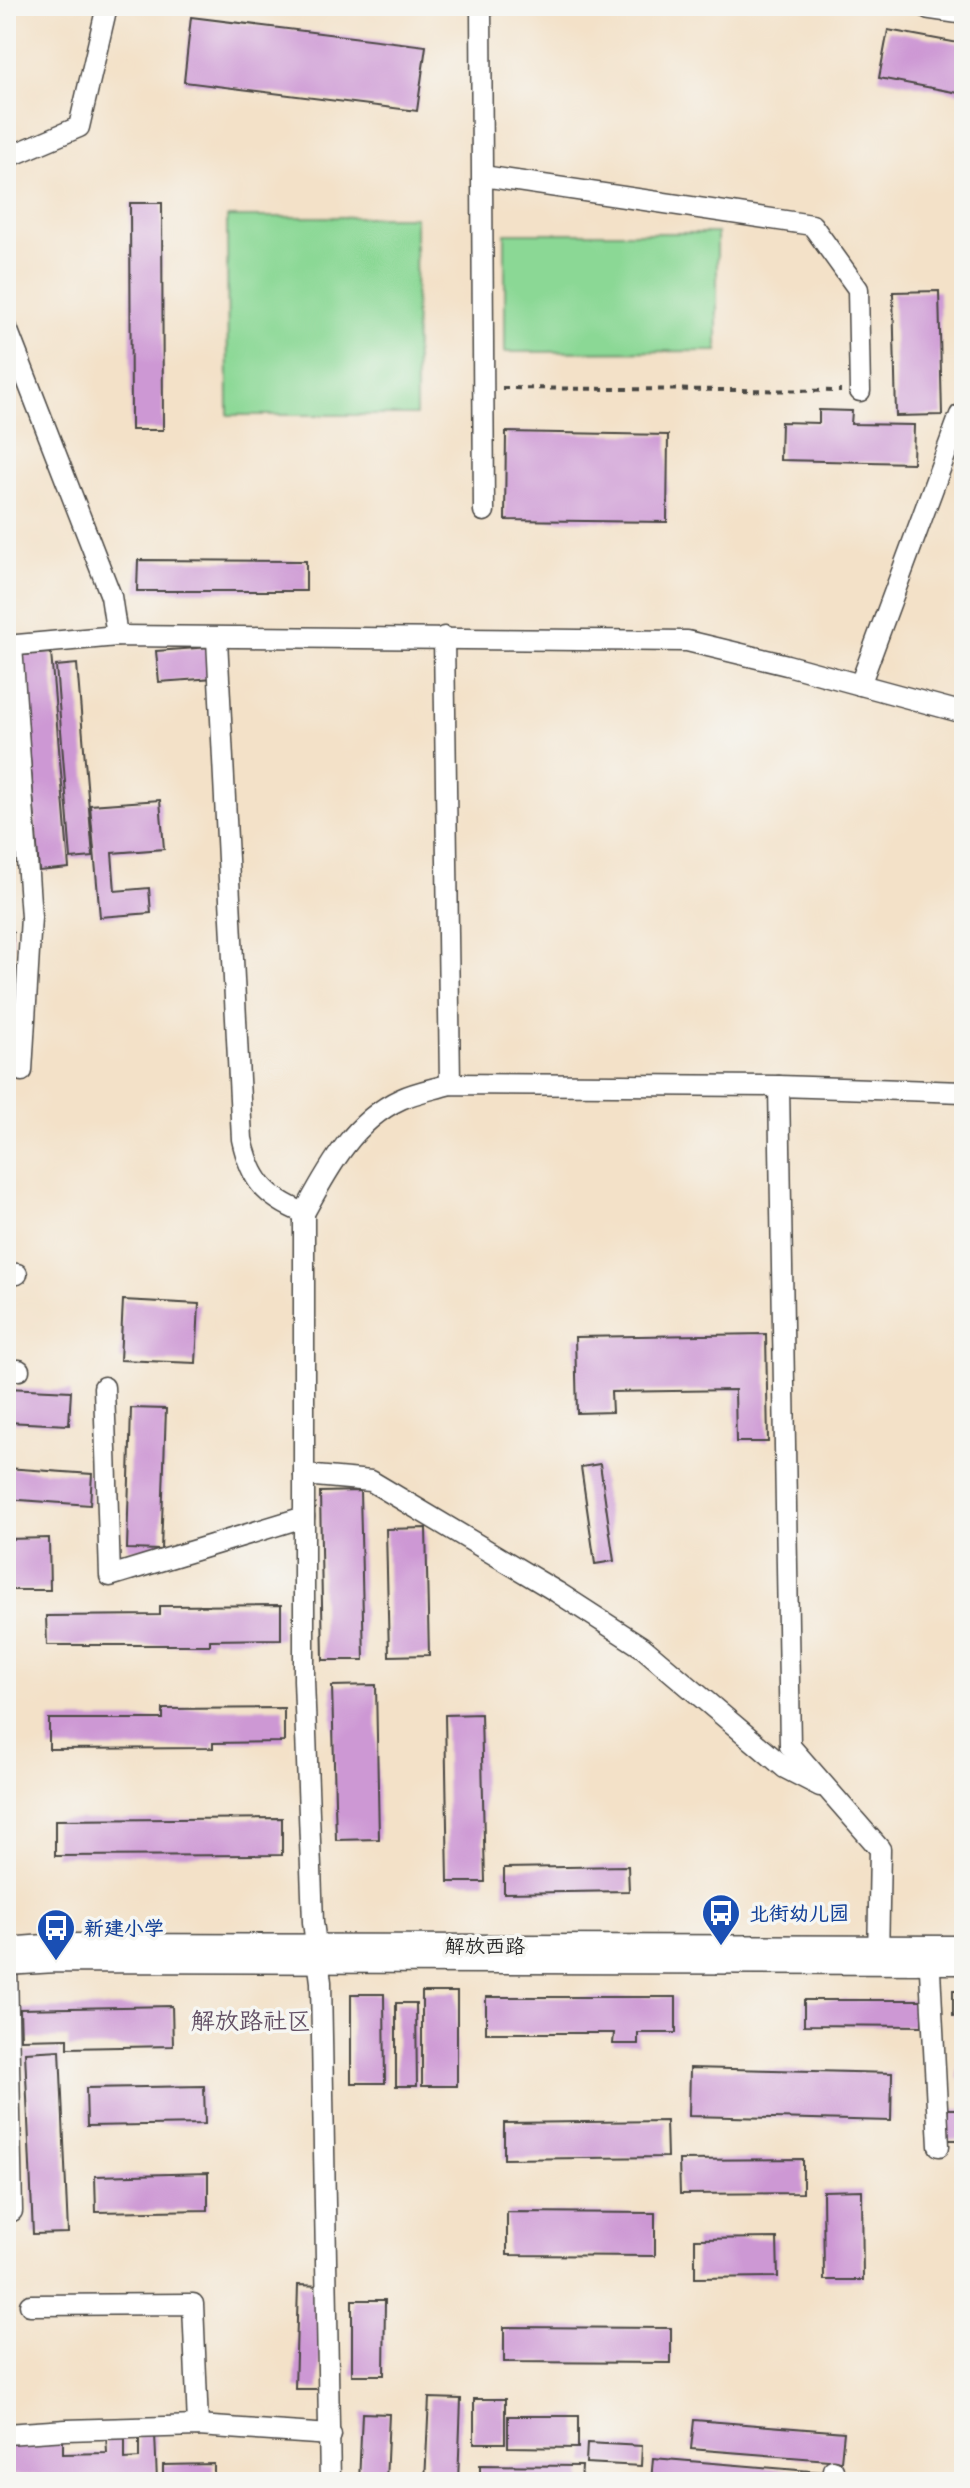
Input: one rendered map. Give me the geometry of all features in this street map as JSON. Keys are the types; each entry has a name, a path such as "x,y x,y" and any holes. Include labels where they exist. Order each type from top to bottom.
{"main road":[{"path":"930,6 964,11"}],"street":[{"path":"6,158 79,127 107,6"},
{"path":"481,6 484,511"},
{"path":"483,176 812,225 858,289 860,391"},
{"path":"6,326 111,596 117,636"},
{"path":"860,685 960,415"},
{"path":"22,1071 31,917 9,646 117,636 687,641 964,713"},
{"path":"444,637 450,1084"},
{"path":"217,639 242,1139 248,1164 261,1186 281,1203 304,1213"},
{"path":"330,2482 318,1954 313,1922 304,1680 304,1213 328,1169 359,1128 401,1099 450,1084 779,1086 964,1092"},
{"path":"779,1086 790,1746 880,1849 878,1955"},
{"path":"104,1387 110,1576 304,1517"},
{"path":"304,1475 371,1481 642,1647 785,1768 832,1793"},
{"name":"解放西路","path":"6,1948 58,1944 318,1954"},
{"name":"解放西路","path":"929,1956 964,1946"},
{"name":"解放西路","path":"6,1965 318,1954 878,1955 929,1956 964,1964"},
{"path":"929,1956 939,2146"},
{"path":"6,1965 9,2188 12,2211"},
{"path":"30,2305 193,2304 198,2426"},
{"path":"6,2434 198,2426 331,2435"}],"path":[{"path":"483,388 860,391"}],"green space":[{"path":"227,217 415,217 416,415 228,415"},
{"path":"505,233 717,233 717,351 505,352"}],"building":[{"path":"191,17 426,46 417,111 184,82"},
{"path":"888,30 964,44 964,94 879,78"},
{"path":"130,203 162,203 163,430 131,430"},
{"path":"939,291 942,415 896,416 893,292"},
{"path":"819,410 852,411 851,424 914,425 913,463 780,460 781,422 819,423"},
{"path":"506,432 668,435 667,522 505,520"},
{"path":"138,560 306,561 306,591 137,591"},
{"path":"211,647 214,678 159,682 156,651"},
{"path":"51,653 69,868 39,871 22,655"},
{"path":"77,664 93,857 71,859 56,666"},
{"path":"160,800 164,849 112,853 115,891 149,888 151,913 100,917 90,805"},
{"path":"6,930 13,931 11,979 6,979"},
{"path":"6,1006 11,1006 9,1062 6,1061"},
{"path":"123,1300 199,1304 196,1363 120,1360"},
{"path":"766,1334 768,1442 736,1442 735,1390 611,1392 612,1412 577,1413 575,1337"},
{"path":"6,1388 71,1391 69,1425 6,1422"},
{"path":"131,1408 166,1409 161,1550 127,1549"},
{"path":"600,1464 614,1561 595,1564 581,1467"},
{"path":"6,1468 92,1474 90,1505 6,1499"},
{"path":"360,1491 364,1660 323,1660 320,1492"},
{"path":"426,1528 429,1655 389,1656 386,1529"},
{"path":"49,1538 50,1590 6,1590 6,1539"},
{"path":"281,1605 281,1639 210,1640 210,1645 47,1645 46,1616 160,1615 160,1606"},
{"path":"376,1685 379,1839 336,1840 332,1686"},
{"path":"284,1708 284,1742 213,1743 213,1748 49,1749 49,1719 163,1719 163,1709"},
{"path":"481,1714 485,1882 448,1882 445,1715"},
{"path":"282,1818 282,1855 55,1856 55,1820"},
{"path":"628,1866 629,1891 504,1893 504,1868"},
{"path":"953,1990 964,1990 964,2016 953,2016"},
{"path":"422,1992 457,1992 457,2086 422,2086"},
{"path":"351,1994 384,1994 385,2083 351,2083"},
{"path":"486,1997 676,1997 676,2033 638,2033 638,2044 613,2044 614,2033 486,2033"},
{"path":"804,2000 922,2000 922,2026 804,2025"},
{"path":"396,2003 416,2003 417,2086 396,2086"},
{"path":"172,2006 173,2046 68,2048 68,2038 21,2039 20,2009"},
{"path":"958,2042 964,2042 964,2079 957,2078"},
{"path":"60,2050 68,2233 33,2234 25,2052"},
{"path":"690,2068 892,2073 891,2121 689,2116"},
{"path":"204,2086 205,2124 87,2126 86,2088"},
{"path":"948,2109 964,2109 964,2140 947,2140"},
{"path":"666,2121 667,2157 504,2159 504,2123"},
{"path":"803,2159 803,2193 680,2194 679,2160"},
{"path":"208,2173 208,2210 96,2212 95,2176"},
{"path":"862,2190 863,2280 824,2280 823,2191"},
{"path":"507,2212 655,2213 655,2256 507,2255"},
{"path":"777,2238 778,2277 695,2278 695,2239"},
{"path":"298,2285 323,2286 319,2389 295,2389"},
{"path":"352,2300 385,2300 384,2375 352,2375"},
{"path":"504,2327 671,2328 671,2363 504,2362"},
{"path":"429,2398 461,2399 458,2482 425,2482"},
{"path":"474,2399 505,2399 505,2443 474,2443"},
{"path":"362,2413 389,2414 386,2482 359,2482"},
{"path":"508,2416 578,2416 578,2448 508,2447"},
{"path":"694,2420 844,2432 841,2461 691,2449"},
{"path":"106,2434 125,2434 125,2459 139,2458 139,2434 155,2434 157,2481 46,2482 46,2475 6,2476 6,2443 63,2436 63,2454 107,2453"},
{"path":"587,2443 642,2446 641,2466 586,2463"},
{"path":"653,2458 822,2472 821,2482 651,2482"},
{"path":"214,2464 214,2482 163,2482 163,2465"},
{"path":"480,2465 582,2466 581,2482 480,2482"}],"place":[{"name":"北街幼儿园","path":"721,1947"},
{"name":"新建小学","path":"56,1962"}],"district":[{"name":"解放路社区","path":"251,2021"}]}
